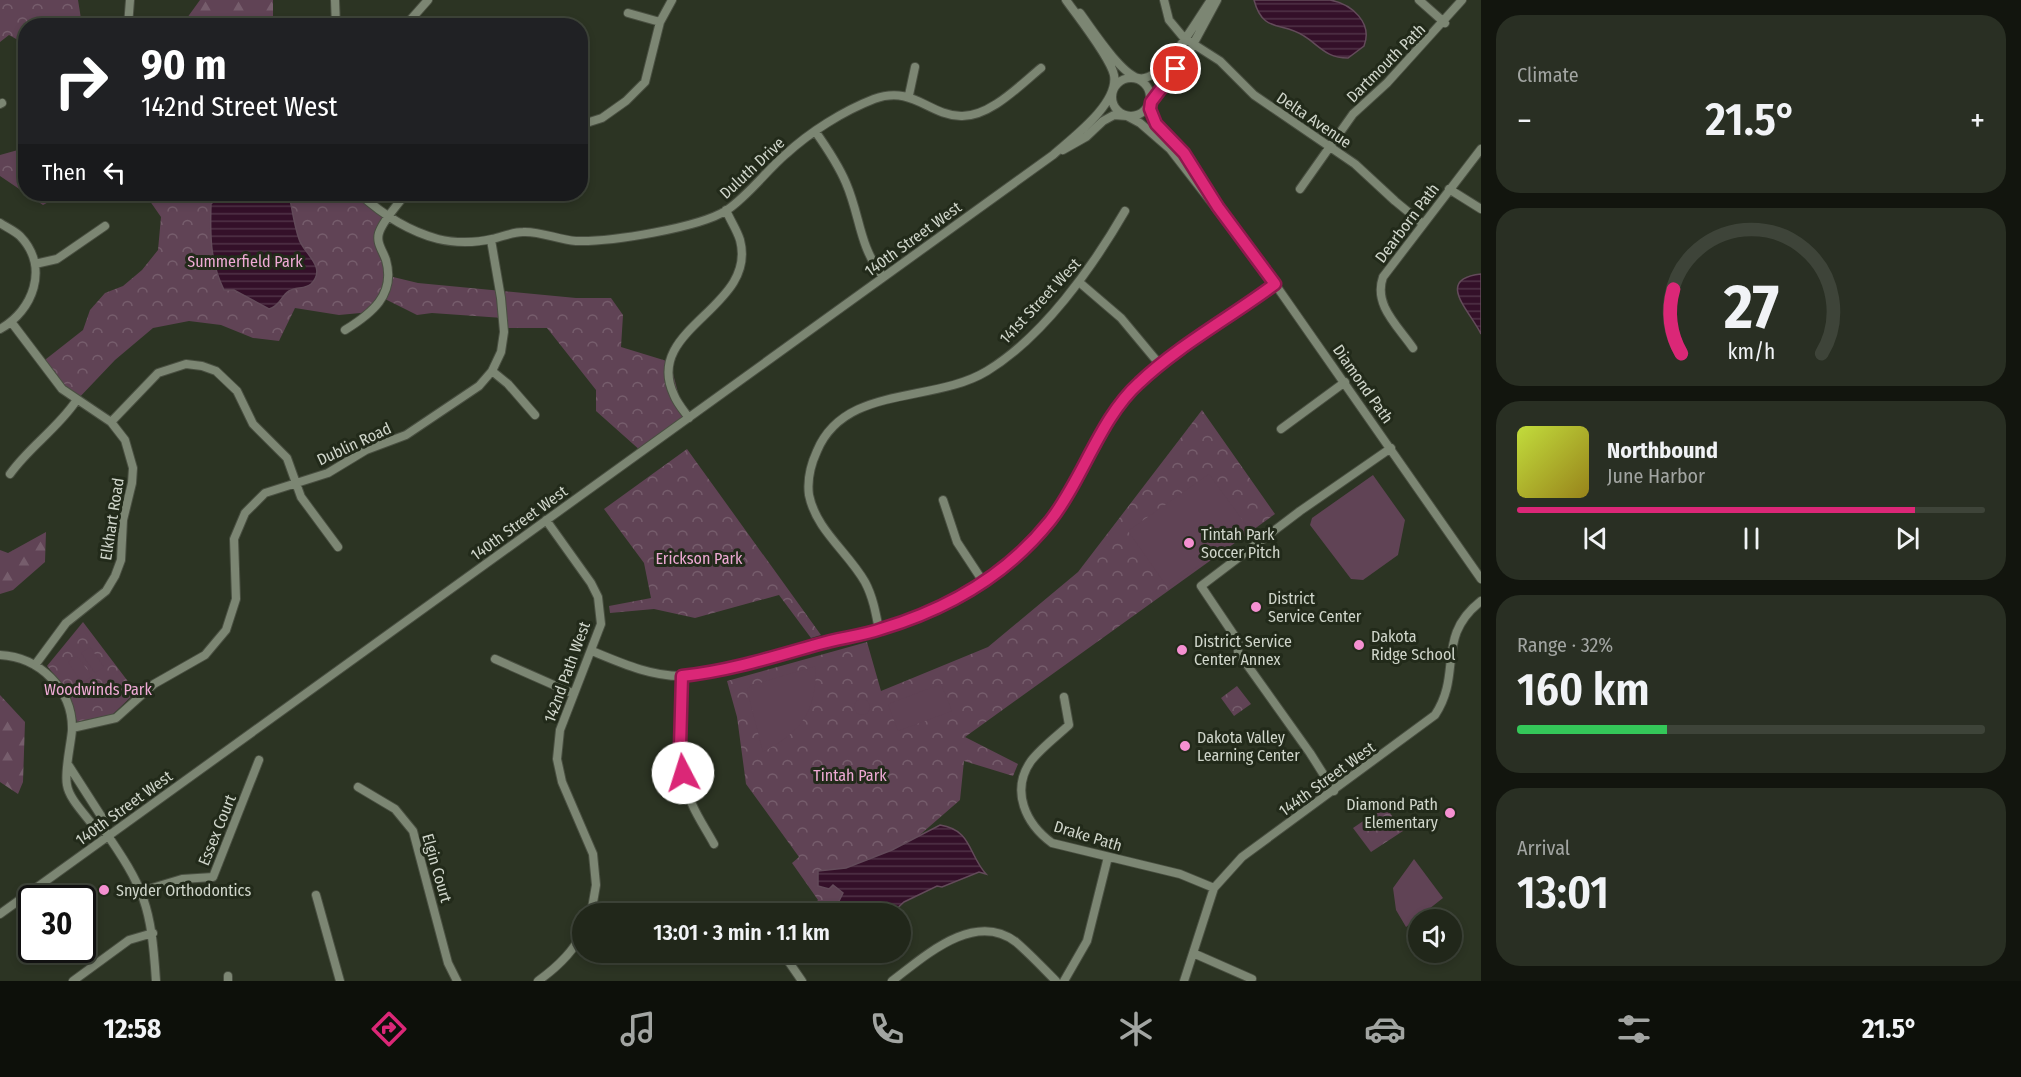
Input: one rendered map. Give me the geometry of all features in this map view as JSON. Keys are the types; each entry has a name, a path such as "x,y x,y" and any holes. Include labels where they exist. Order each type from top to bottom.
{"street":[{"path":"129,18 130,0"},
{"path":"335,0 336,18"},
{"path":"412,18 428,0"},
{"path":"588,122 602,118 626,101 645,82 660,22 672,0"},
{"name":"Diamond Path","path":"1068,0 1111,53 1147,87 1151,102 1150,109 1156,124 1184,153 1218,207"},
{"name":"Diamond Path","path":"1068,0 1112,69 1114,106 1150,130 1170,149 1218,207 1345,381 1481,579"},
{"path":"1164,0 1169,20 1189,41"},
{"path":"1112,93 1121,81 1158,73 1189,41 1211,0"},
{"path":"1127,116 1142,114 1217,0"},
{"path":"1419,0 1445,22"},
{"name":"Dartmouth Path","path":"1300,189 1353,114 1445,22 1462,0"},
{"path":"628,13 660,22"},
{"name":"Delta Avenue","path":"1189,41 1220,61 1254,95 1355,164 1423,224"},
{"path":"915,67 909,95 945,113 962,116 982,111 1017,88 1041,68"},
{"name":"140th Street West","path":"0,914 1053,155 1097,115 1112,93"},
{"name":"Duluth Drive","path":"368,201 389,218 413,231 439,239 491,240 520,232 573,241 602,241 701,221 726,210 786,153 815,131 876,98 909,95"},
{"name":"140th Street West","path":"1053,155 1086,137 1107,118 1114,115 1127,116"},
{"path":"815,131 840,171 865,250 883,277"},
{"name":"Dearborn Path","path":"1413,348 1382,305 1379,289 1383,277 1481,149"},
{"path":"1449,189 1481,209"},
{"path":"345,330 367,316 385,293 388,276 379,233 400,201"},
{"path":"689,418 673,394 669,368 679,342 727,294 735,282 741,254 740,239 726,210"},
{"name":"141st Street West","path":"879,630 865,581 818,519 809,495 810,473 821,441 843,416 867,405 950,387 986,372 1016,350 1079,282 1125,211"},
{"path":"0,223 19,235 29,248 35,264 36,286 26,309 0,329"},
{"path":"35,264 57,259 105,226"},
{"name":"Dublin Road","path":"72,728 116,718 154,684 205,655 225,630 236,599 234,539 245,513 265,493 328,473 366,450 413,431 479,386 492,371 501,352 504,332 491,240"},
{"path":"1079,282 1121,318 1161,366"},
{"path":"592,651 641,670 682,676 720,672 879,630 929,613 984,583 1024,550 1045,527 1072,490 1125,399 1138,383 1275,284"},
{"name":"Elkhart Road","path":"12,322 50,375 76,401 111,422 125,440 133,468 132,483 123,519 119,568 106,591 66,623 34,664"},
{"path":"111,422 158,373 186,364 216,371 237,391 253,424 286,458 301,497 338,547"},
{"path":"492,371 508,384 534,415"},
{"path":"1281,429 1345,381"},
{"path":"10,474 28,451 62,421 76,401"},
{"path":"1334,791 1310,753 1238,652 1238,641 1201,586 1300,511 1391,448"},
{"path":"943,500 957,542 984,583"},
{"name":"142nd Path West","path":"546,520 598,597 601,624 560,730 557,759 562,782 593,854 596,885 593,903"},
{"name":"144th Street West","path":"1184,981 1214,888 1242,857 1435,715 1448,692 1451,648 1455,632 1464,617 1481,601"},
{"path":"0,655 34,664 51,678 64,695 72,728 67,786 94,826 102,827"},
{"path":"495,659 574,694"},
{"path":"682,676 680,747 683,773 693,805 714,844"},
{"name":"Drake Path","path":"1064,697 1069,725 1032,760 1024,775 1021,794 1026,816 1037,832 1052,843 1180,874 1214,888"},
{"name":"Essex Court","path":"142,891 182,879 213,877 259,760"},
{"path":"69,766 103,819 102,827 142,891 153,933 156,981"},
{"name":"Elgin Court","path":"358,787 394,809 413,831 448,963 457,981"},
{"path":"1064,981 1087,941 1108,857"},
{"path":"316,895 340,981"},
{"path":"892,981 946,942 972,932 993,932 1014,941 1056,981"},
{"path":"73,981 129,940 153,933"},
{"path":"538,981 556,968 572,949"},
{"path":"1193,953 1252,979"},
{"path":"790,963 802,981"}],"green space":[{"path":"0,0 78,0 81,18 18,18 18,40 9,35 0,42"},
{"path":"200,0 273,0 273,18 187,18"},
{"path":"18,150 18,188 0,176 0,155"},
{"path":"37,201 50,201 43,205"},
{"name":"Summerfield Park","path":"150,201 376,201 389,218 379,233 389,276 418,283 576,298 611,298 623,315 621,347 670,362 682,408 689,418 642,452 596,411 596,390 547,328 504,328 503,318 432,313 417,315 383,298 371,312 339,315 295,308 279,341 253,338 221,325 189,321 153,328 115,360 76,401 41,363 83,330 90,310 105,293 123,286 142,270 158,250 161,217"},
{"name":"Tintah Park","path":"1202,410 1275,514 965,737 1018,764 1013,776 964,761 960,800 842,903 815,903 818,900 792,863 799,857 746,784 737,717 727,681 867,642 881,691 988,647 1078,572"},
{"name":"Erickson Park","path":"687,449 821,635 811,638 779,595 695,618 654,609 610,613 609,606 651,598 644,563 604,509"},
{"path":"1209,474 1249,529 1168,588 1128,531"},
{"path":"1373,475 1405,520 1398,555 1363,580 1351,579 1310,525 1312,518"},
{"path":"46,532 45,562 13,590 0,594 0,550 8,553"},
{"name":"Woodwinds Park","path":"83,622 136,692 113,714 77,722 67,690 47,666"},
{"path":"90,647 104,667 95,673 81,653"},
{"path":"77,656 92,676 82,683 68,662"},
{"path":"816,666 813,695 804,718 788,736 763,752 747,690 750,686"},
{"path":"941,684 952,711 898,731 888,704"},
{"path":"1237,686 1251,704 1234,716 1221,698"},
{"path":"0,695 25,722 23,782 18,794 0,782"},
{"path":"862,699 870,707 862,715 854,707"},
{"path":"1385,806 1403,831 1371,852 1353,828"},
{"path":"1414,859 1443,898 1429,909 1408,909 1408,925 1406,927 1396,910 1393,888"}],"shaded area":[{"path":"1254,0 1330,0 1338,2 1353,10 1363,22 1366,30 1364,46 1348,58 1334,56 1296,32 1268,22 1258,11"},
{"path":"214,201 290,201 299,239 316,266 316,278 306,287 289,291 276,306 269,309 234,290 224,290 213,259 211,204"},
{"path":"1481,274 1481,334 1459,297 1457,289 1460,282 1467,277"},
{"path":"940,825 964,837 986,874 979,872 942,887 937,886 903,903 838,903 843,893 833,885 829,889 818,886 818,871 846,868 892,850"}],"place":[{"name":"Tintah Park Soccer Pitch","path":"1189,543"},
{"name":"District Service Center","path":"1256,607"},
{"name":"Dakota Ridge School","path":"1359,645"},
{"name":"District Service Center Annex","path":"1182,650"},
{"name":"Dakota Valley Learning Center","path":"1185,746"},
{"name":"Diamond Path Elementary","path":"1450,813"},
{"name":"Snyder Orthodontics","path":"104,890"}],"route":[{"path":"683,773 680,747 682,676 720,672 822,643 879,630 929,613 957,600 984,583 1024,550 1052,519 1072,490 1115,412 1138,383 1275,284 1218,207 1196,169 1175,141 1158,127 1153,118 1150,109 1151,102 1176,69"}]}
